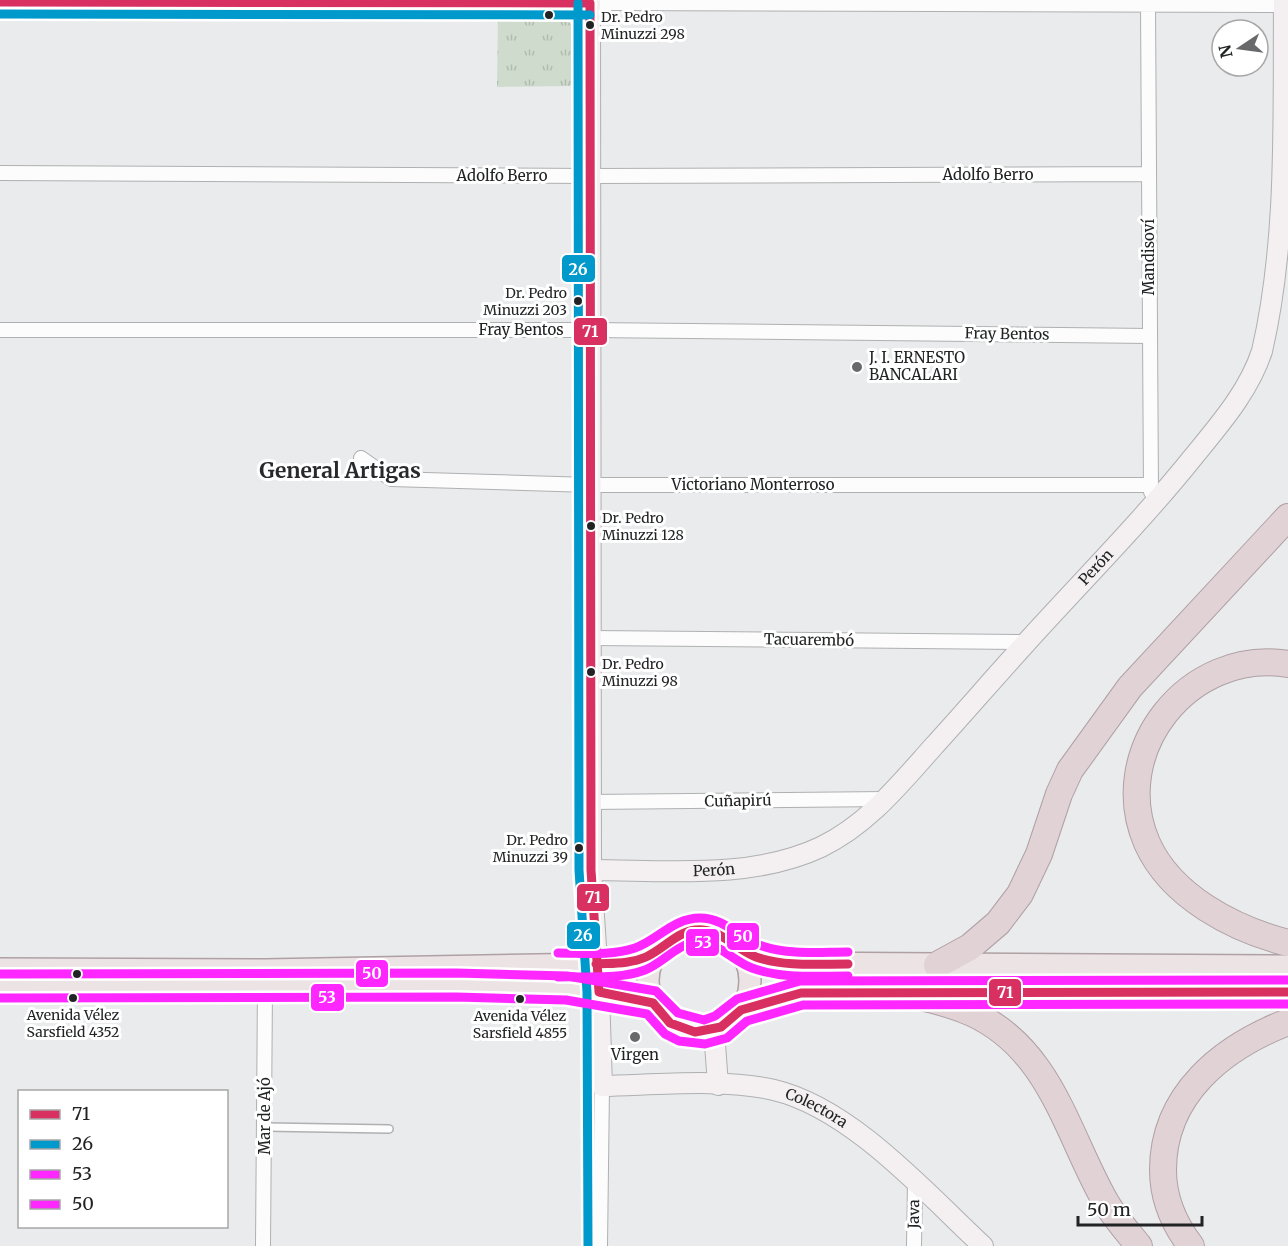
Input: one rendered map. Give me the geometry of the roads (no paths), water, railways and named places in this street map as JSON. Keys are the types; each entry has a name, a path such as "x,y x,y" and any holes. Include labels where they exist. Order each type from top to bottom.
{"highway":[{"path":"937,965 970,946 998,923 1025,884 1039,854 1059,794 1070,770 1130,687 1288,517"},
{"path":"1288,664 1252,663 1228,668 1186,690 1170,705 1146,742 1140,759 1137,790 1140,823 1148,843 1170,877 1199,903 1217,914 1288,943"},
{"path":"893,991 934,1000 974,1014 1008,1037 1035,1062 1073,1130 1104,1199 1139,1246"},
{"path":"1191,1246 1172,1216 1164,1188 1163,1158 1172,1120 1183,1099 1210,1067 1247,1040 1288,1022"}],"main road":[{"path":"0,2 590,3 590,802 591,870 602,1086"},
{"name":"Perón","path":"591,870 707,870 780,861 834,840 859,825 886,799 1027,642 1151,509 1222,422 1242,392 1261,355 1275,306 1281,269 1284,220 1284,2"},
{"path":"0,969 265,970 596,964 638,960 690,930 716,933 754,957 779,963 1288,966"},
{"path":"657,951 648,976 653,1003 660,1014 682,1029 695,1032 714,1030 732,1020 741,1010 747,998 750,978 745,959 738,947"},
{"path":"0,986 265,987 456,984 567,988 653,1003"},
{"path":"741,1010 801,993 893,991 1288,992"},
{"path":"714,1030 718,1085"},
{"name":"Colectora","path":"602,1086 718,1085 773,1090 817,1105 857,1132 983,1246"}],"street":[{"path":"590,3 871,2 1148,5 1284,2"},
{"name":"Mandisoví","path":"1148,5 1151,509"},
{"name":"Adolfo Berro","path":"0,173 590,176 1149,174"},
{"name":"Fray Bentos","path":"0,330 590,330 1150,336"},
{"name":"Victoriano Monterroso","path":"362,458 391,479 590,485 1151,485"},
{"name":"Tacuarembó","path":"591,638 1027,642"},
{"name":"Cuñapirú","path":"590,802 886,799"},
{"name":"Mar de Ajó","path":"263,1246 265,987"},
{"path":"600,1246 602,1086"},
{"name":"Java","path":"914,1246 915,1183"}],"lane":[{"path":"265,1127 389,1129"}],"place":[{"name":"Dr. Pedro Minuzzi 298","path":"590,25"},
{"name":"Dr. Pedro Minuzzi 203","path":"578,301"},
{"name":"J. I. ERNESTO BANCALARI","path":"857,367"},
{"name":"Dr. Pedro Minuzzi 128","path":"591,526"},
{"name":"Dr. Pedro Minuzzi 98","path":"591,672"},
{"name":"Dr. Pedro Minuzzi 39","path":"579,848"},
{"name":"Avenida Vélez Sarsfield 4352","path":"73,998"},
{"name":"Avenida Vélez Sarsfield 4855","path":"520,999"},
{"name":"Virgen","path":"635,1037"}],"district":[{"name":"General Artigas","path":"340,471"}]}
